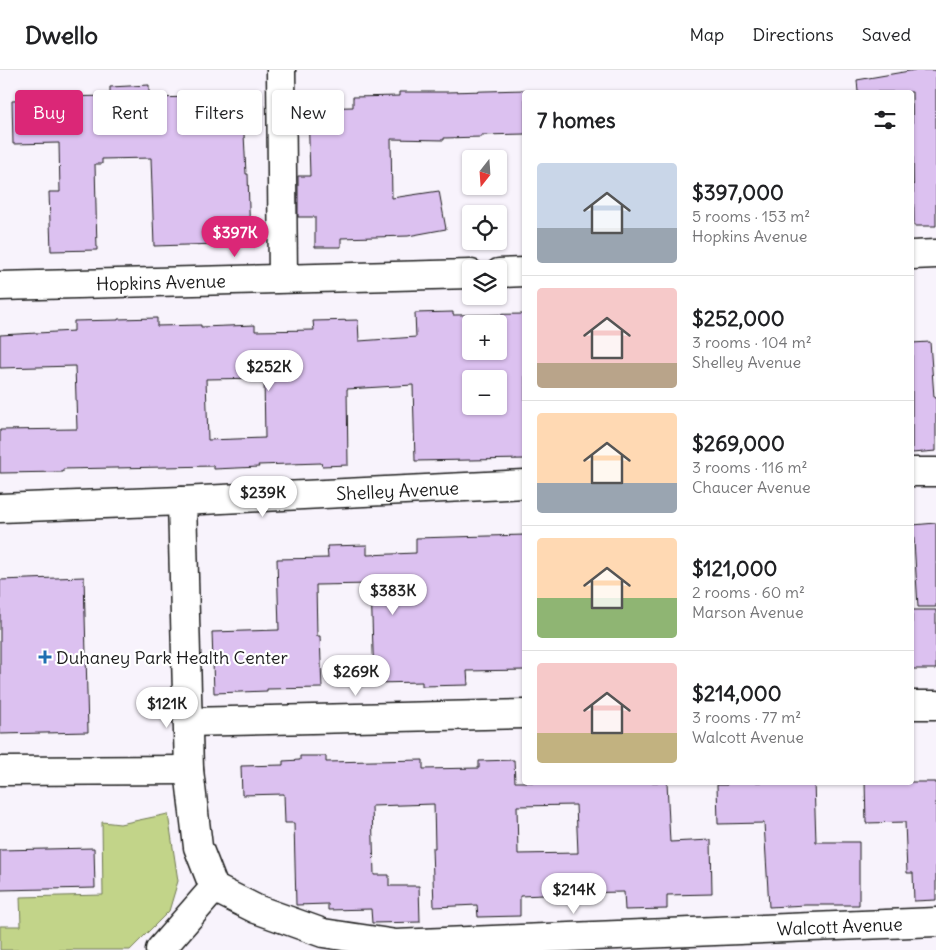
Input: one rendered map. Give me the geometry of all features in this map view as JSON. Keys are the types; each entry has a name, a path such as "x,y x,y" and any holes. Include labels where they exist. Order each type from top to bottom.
{"street":[{"path":"281,70 283,278"},
{"path":"914,256 936,254"},
{"path":"507,273 522,272"},
{"name":"Hopkins Avenue","path":"0,286 462,274"},
{"path":"914,472 936,472"},
{"name":"Shelley Avenue","path":"0,508 522,484"},
{"path":"160,950 214,888 198,847 190,770 182,501"},
{"path":"914,705 936,705"},
{"path":"188,722 522,714"},
{"path":"0,771 190,770"},
{"name":"Walcott Avenue","path":"214,888 256,909 323,933 396,944 691,941 936,922"}],"green space":[{"path":"168,814 178,881 169,911 130,950 0,950 0,926 21,926 20,897 103,895 102,822 120,824"}],"building":[{"path":"915,70 936,70 936,226 914,226 914,90 858,90 857,80"},
{"path":"149,85 149,90 110,90 110,87"},
{"path":"522,90 522,134 481,135 481,137 444,138 444,140 391,139 392,198 439,191 446,229 408,236 341,238 341,247 315,247 315,217 298,217 298,176 310,176 309,135 344,135 344,107 353,107 353,97 399,96 399,92"},
{"path":"93,96 93,135 167,135 167,98 177,97 177,135 244,135 246,174 248,174 250,243 154,246 151,158 102,159 102,164 95,164 97,250 51,251 49,192 60,192 59,143 13,144 12,101 15,101 15,135 83,135 83,97"},
{"path":"453,312 453,315 522,314 522,459 415,461 413,385 347,389 348,465 322,466 321,463 258,465 259,467 214,469 214,466 63,469 63,472 0,473 0,430 77,429 75,366 0,368 0,335 74,331 74,321 118,319 157,318 157,326 255,325 255,331 314,330 313,321 358,320 359,341 416,337 415,313","holes":["264,378 265,438 208,440 206,379"]},
{"path":"930,342 934,397 936,397 936,451 914,453 914,343"},
{"path":"936,523 936,607 918,607 914,525"},
{"path":"522,535 522,670 467,671 468,685 422,686 422,682 374,683 371,584 316,585 317,636 320,636 322,688 267,689 267,691 214,693 212,632 279,630 277,559 328,558 327,546 367,545 367,555 416,553 416,538"},
{"path":"84,577 88,732 0,734 0,580"},
{"path":"914,610 936,610 936,669 914,669"},
{"path":"300,756 326,756 326,762 423,760 423,769 479,768 479,761 514,760 515,782 522,782 522,785 667,785 670,842 711,840 712,894 667,895 667,909 625,910 624,892 520,896 520,916 478,917 477,905 434,907 432,848 435,848 434,804 372,806 374,875 389,875 389,886 419,886 420,922 372,923 371,909 328,910 328,904 296,905 294,823 285,823 284,794 242,795 241,766 283,765 283,761 300,760","holes":["576,805 578,853 518,854 517,806"]},
{"path":"914,782 936,782 936,900 914,901 913,873 907,873 905,822 866,823 865,785 914,785"},
{"path":"717,785 814,785 816,842 859,842 859,905 769,907 764,823 718,824"},
{"path":"94,848 95,888 0,890 0,850"}],"place":[{"name":"Duhaney Park Health Center","path":"45,657"}]}
